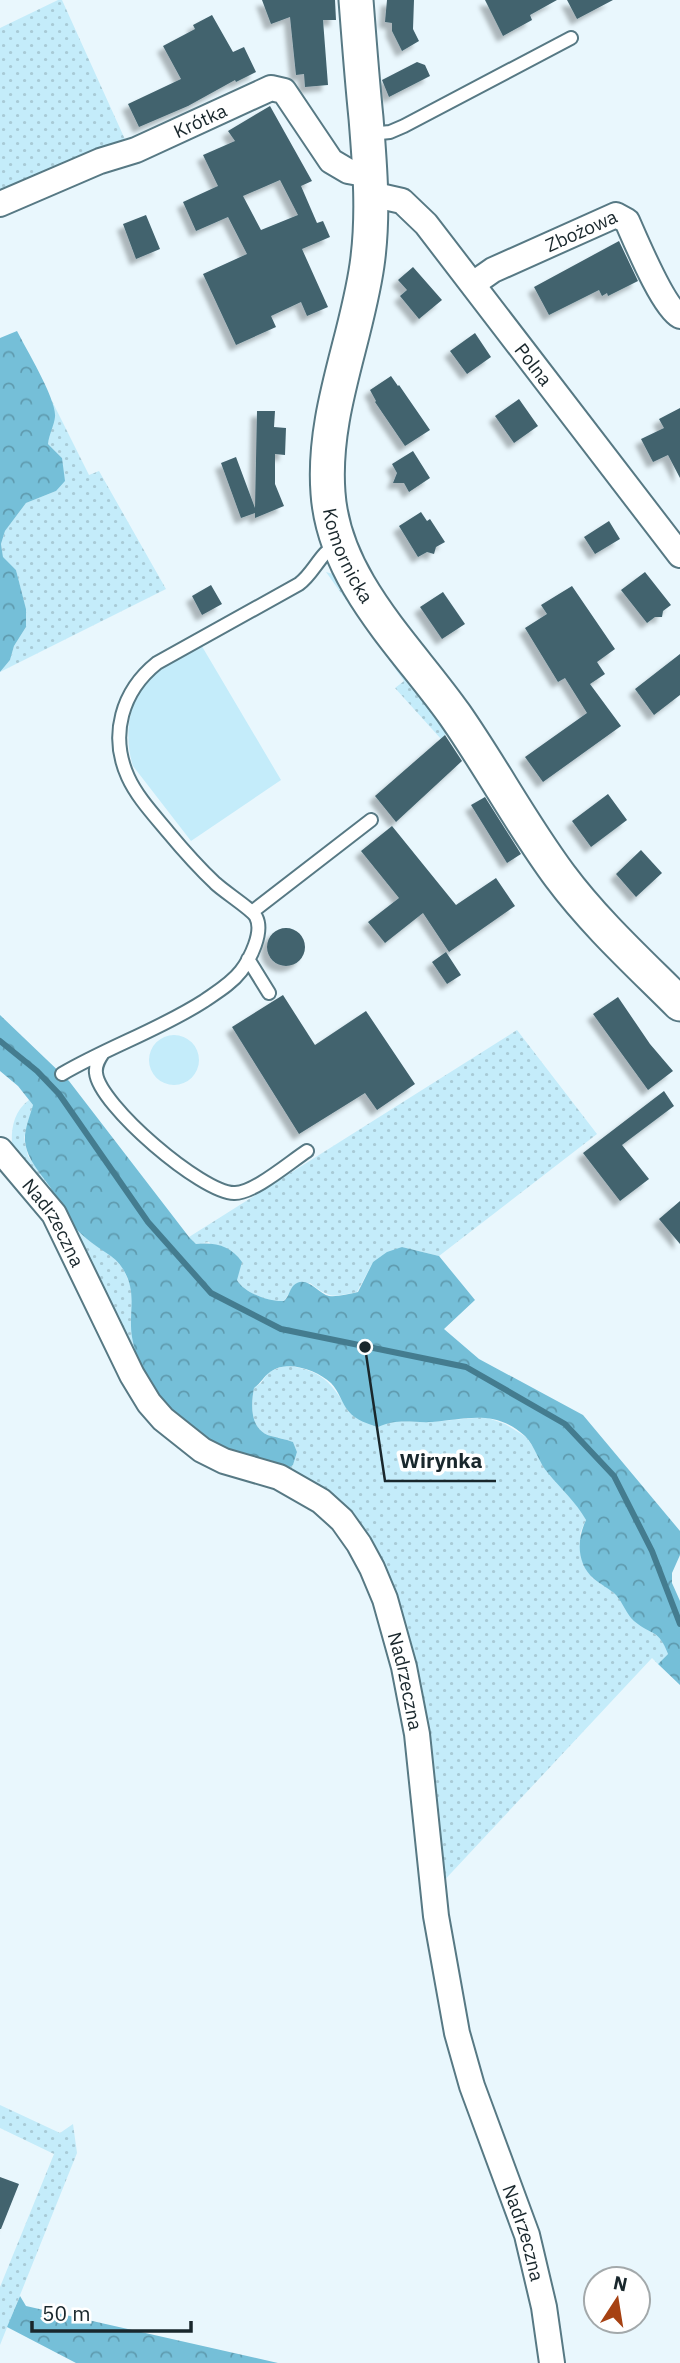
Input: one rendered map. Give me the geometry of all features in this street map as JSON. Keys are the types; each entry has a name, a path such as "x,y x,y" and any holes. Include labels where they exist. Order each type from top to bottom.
{"street":[{"name":"Komornicka","path":"356,0 371,185 369,248 328,442 328,495 338,543 377,612 455,715 560,876 599,923 680,1004"},
{"name":"Krótka","path":"0,204 100,161 135,150 271,88 284,91 331,161 371,185"},
{"name":"Polna","path":"371,185 407,205 426,224 680,555"},
{"name":"Zbożowa","path":"473,284 493,270 616,215 627,220 665,300 674,313 680,316"},
{"name":"Nadrzeczna","path":"0,1150 54,1214 132,1375 149,1403 163,1419 202,1450 224,1461 279,1477 321,1501 342,1520 372,1568 386,1600 404,1667 417,1734 436,1916 457,2033 472,2087 527,2235 544,2307 552,2363"}],"lane":[{"path":"367,135 404,127 570,38"},
{"path":"62,1074 164,1024 206,1000 236,978 248,959 258,926 257,917 223,891 192,860 137,793 128,777 119,749 125,702 143,674 157,663 299,584 312,574 326,550 338,543"},
{"path":"252,912 371,820"},
{"path":"248,959 269,993"},
{"path":"103,1053 96,1068 96,1076 123,1115 158,1148 216,1189 237,1194 249,1190 307,1151"}],"shaded area":[{"path":"62,0 128,146 0,198 0,28"},
{"path":"52,401 89,475 99,471 166,589 0,672 10,660 14,646 26,627 26,610 16,570 3,558 1,544 5,531 26,503 56,491 62,458 48,444"},
{"path":"326,572 333,574 447,733 441,739 395,688 404,681"},
{"path":"200,643 281,780 191,841 133,766 128,739 131,712 142,686 151,675 171,660"},
{"path":"517,1030 597,1134 439,1256 402,1247 373,1262 357,1292 332,1295 310,1283 293,1287 284,1301 278,1301 258,1296 245,1289 237,1280 237,1274 209,1242 196,1244 189,1237"},
{"path":"174,1035 191,1043 199,1060 191,1077 174,1085 157,1077 149,1060 157,1043"},
{"path":"29,1100 33,1105 24,1138 28,1156 53,1191 61,1211 92,1243 108,1252 123,1268 133,1292 132,1333 146,1381 12,1148 14,1121 19,1110"},
{"path":"284,1366 307,1370 324,1379 337,1393 349,1413 391,1421 431,1422 485,1417 505,1424 526,1437 565,1492 577,1503 586,1520 580,1533 592,1578 612,1591 625,1605 632,1619 662,1639 668,1654 658,1664 652,1658 438,1887 382,1571 283,1472 293,1465 297,1452 293,1442 264,1433 253,1416 254,1388 269,1372"},
{"path":"0,2105 60,2133 73,2124 77,2153 0,2345 0,2287 54,2154 0,2128"}],"green space":[{"path":"17,331 51,399 55,417 48,444 62,458 65,481 56,491 26,503 5,531 1,544 3,557 16,570 26,609 26,627 14,646 10,660 0,672 0,338"},
{"path":"0,1015 69,1081 189,1237 196,1244 222,1246 238,1257 242,1262 237,1280 251,1293 284,1301 293,1286 303,1282 329,1296 358,1292 373,1262 387,1252 402,1247 439,1256 475,1300 444,1329 479,1359 583,1415 680,1531 680,1555 672,1573 672,1583 680,1601 680,1685 658,1664 668,1654 661,1640 634,1621 616,1595 594,1579 584,1566 580,1543 586,1520 545,1469 525,1436 503,1422 469,1418 398,1422 378,1427 352,1415 334,1386 325,1378 310,1370 285,1366 268,1374 254,1388 252,1401 255,1422 264,1433 293,1442 297,1452 293,1465 283,1472 218,1447 202,1438 174,1415 151,1387 136,1355 131,1328 130,1287 123,1269 64,1216 50,1187 28,1154 25,1137 33,1105 18,1086 0,1071"},
{"path":"20,2296 26,2306 278,2363 76,2363 7,2327"}],"building":[{"path":"262,0 335,0 336,20 323,20 328,85 305,87 304,74 296,75 290,17 271,24"},
{"path":"387,0 414,0 413,29 419,41 402,51 392,31 392,23 385,22"},
{"path":"485,0 557,0 530,15 532,20 503,36"},
{"path":"567,0 613,0 577,19"},
{"path":"212,15 233,52 244,47 256,72 139,127 128,104 181,79 163,46 195,29 193,25"},
{"path":"417,62 425,65 430,76 389,97 382,80"},
{"path":"270,106 312,181 301,186 317,223 323,221 330,237 302,249 328,307 307,316 301,302 271,316 276,327 236,345 203,274 247,254 228,217 196,231 183,202 218,186 203,155 235,141 228,131","holes":["280,180 298,215 261,230 243,196"]},
{"path":"146,215 160,249 136,259 123,224"},
{"path":"619,241 638,281 608,296 607,293 602,296 599,290 549,315 534,287"},
{"path":"413,267 442,300 419,319 400,296 407,290 398,280"},
{"path":"475,333 491,357 467,374 450,351"},
{"path":"391,376 430,430 405,446 375,402 370,390"},
{"path":"519,399 538,426 514,443 495,416"},
{"path":"680,408 680,478 668,455 653,462 641,439 664,428 659,419"},
{"path":"257,411 275,411 274,427 286,428 285,455 275,454 275,484 284,506 255,518 255,513 241,518 221,463 236,457 255,508"},
{"path":"413,451 430,478 409,492 404,483 393,483 397,473 392,464"},
{"path":"421,512 427,521 430,519 445,542 436,547 434,554 427,552 418,557 399,526"},
{"path":"609,521 620,539 595,554 584,537"},
{"path":"645,572 671,605 663,611 662,617 655,617 647,623 621,590"},
{"path":"211,585 222,604 202,615 192,596"},
{"path":"572,586 615,649 597,662 605,674 590,684 621,726 543,782 525,757 587,713 565,678 558,682 525,628 547,614 541,605"},
{"path":"443,592 465,624 442,639 420,607"},
{"path":"680,654 680,695 654,715 635,689"},
{"path":"445,735 462,761 396,822 375,796"},
{"path":"608,794 627,820 591,847 572,821"},
{"path":"485,797 521,854 507,863 471,805"},
{"path":"392,826 456,905 496,878 515,906 449,952 423,913 385,943 368,922 399,898 361,851"},
{"path":"641,850 662,873 636,897 616,874"},
{"path":"286,928 299,934 305,947 299,960 286,966 273,960 267,947 273,934"},
{"path":"446,952 461,975 447,984 432,962"},
{"path":"283,995 315,1045 366,1011 415,1084 377,1110 365,1093 299,1134 232,1027"},
{"path":"618,997 650,1044 673,1071 648,1090 593,1014"},
{"path":"664,1091 674,1106 622,1145 649,1179 620,1201 583,1153"},
{"path":"680,1201 680,1244 659,1219"},
{"path":"0,2177 19,2184 1,2229 0,2229"}],"waterway":[{"path":"0,1041 37,1071 59,1094 148,1222 211,1293 281,1329 466,1367 565,1424 614,1476 652,1551 680,1624"}],"place":[{"name":"Wirynka","path":"365,1347"}]}
